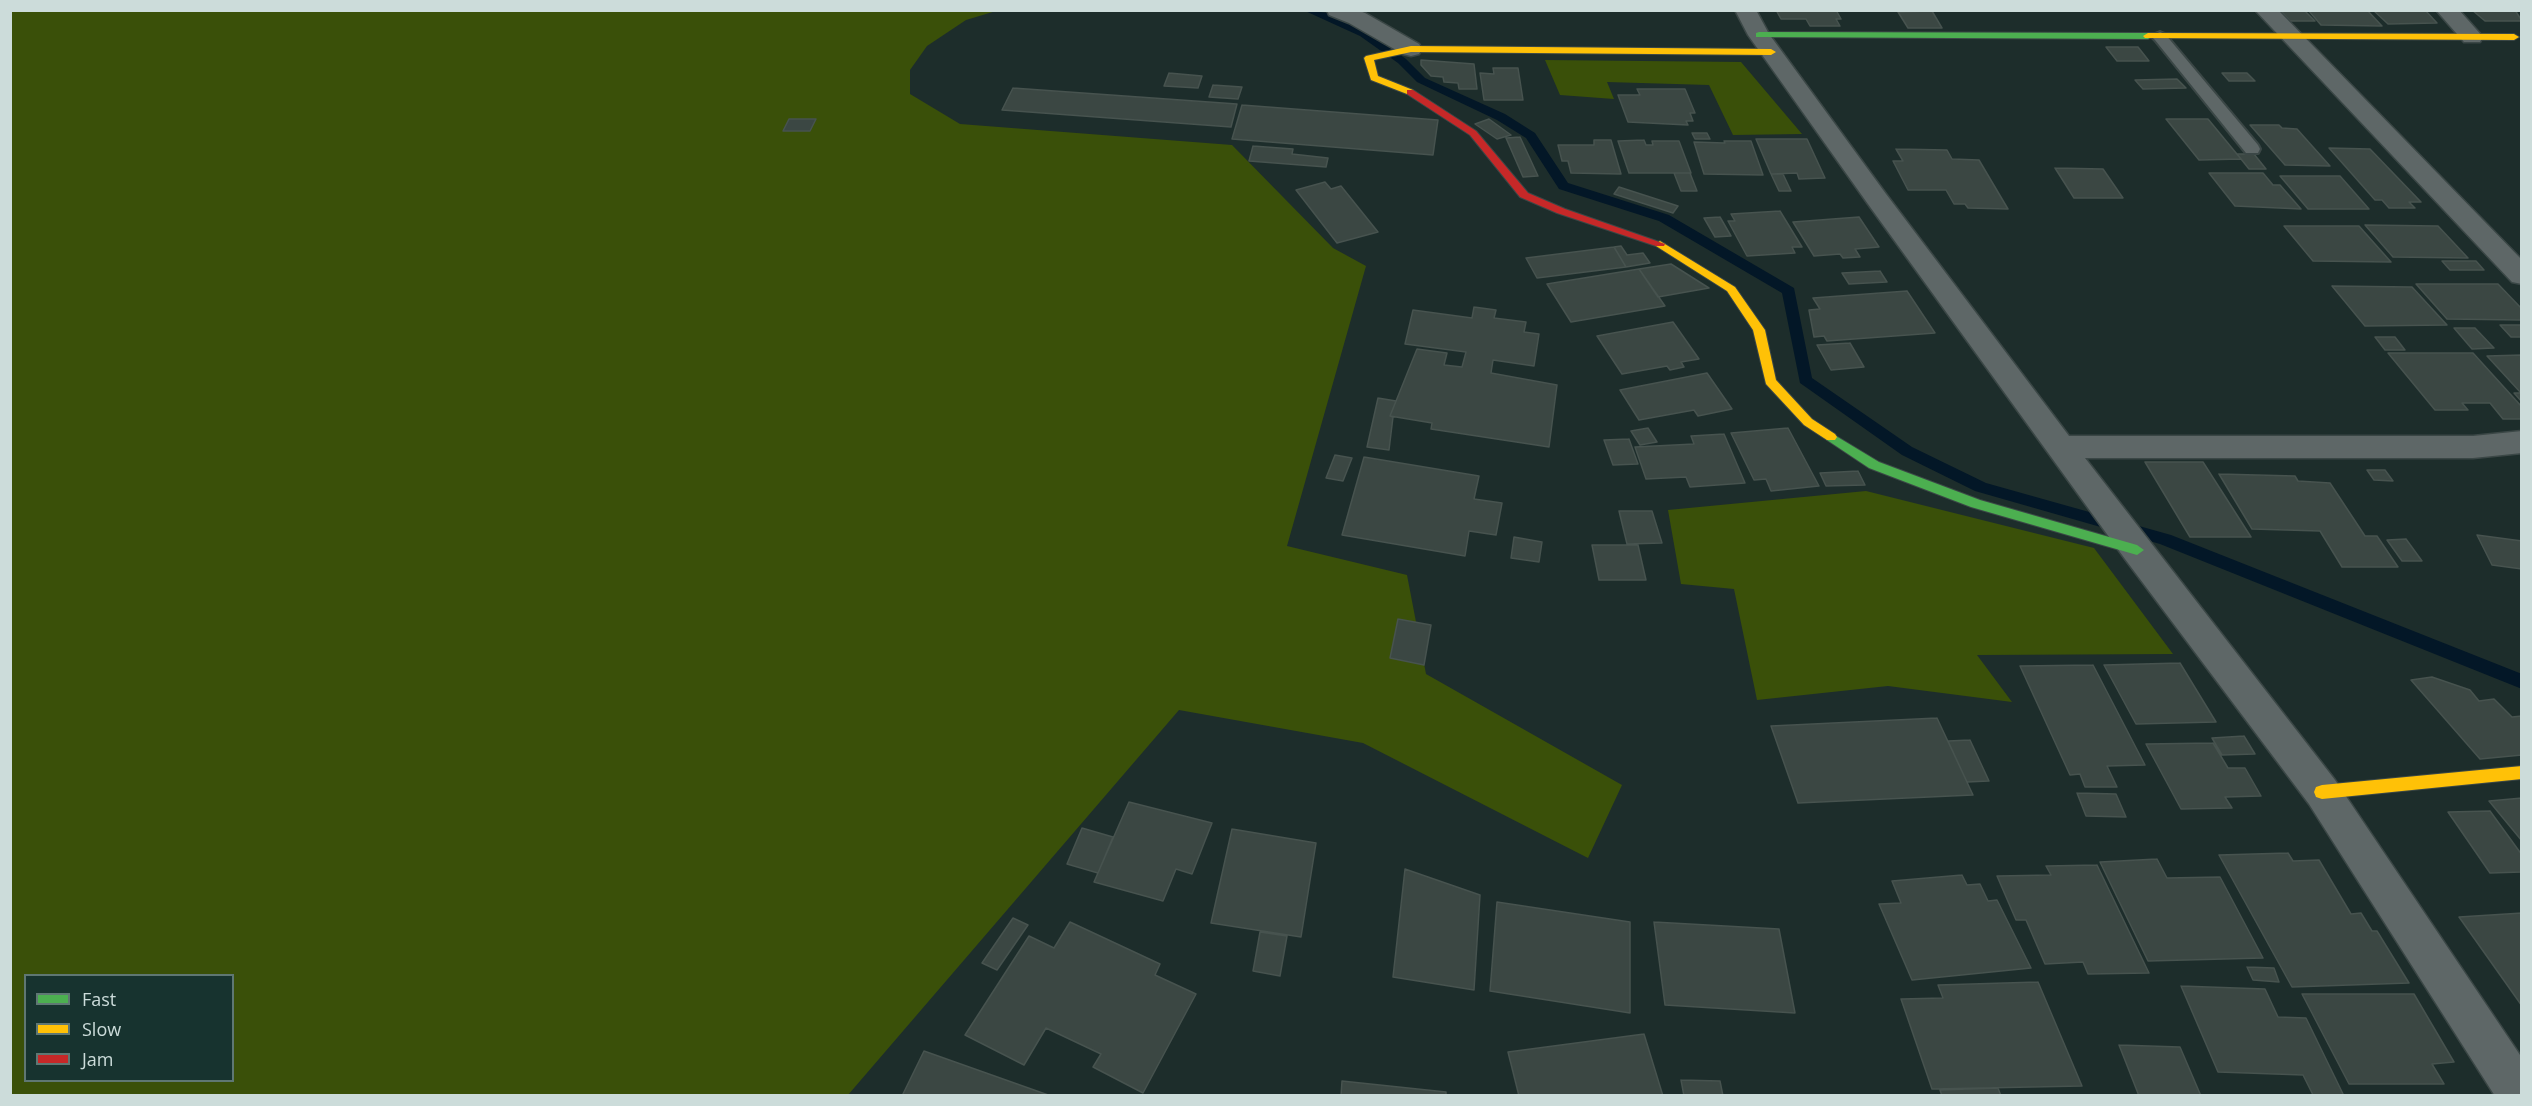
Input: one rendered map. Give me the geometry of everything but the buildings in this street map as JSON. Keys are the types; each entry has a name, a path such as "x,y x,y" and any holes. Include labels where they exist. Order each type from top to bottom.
{"street":[{"path":"1337,10 1357,18 1406,50"},
{"path":"1745,10 1765,43 2060,447 2322,792 2521,1095"},
{"path":"2265,10 2522,276"},
{"path":"2446,10 2472,37"},
{"path":"2126,535 1976,504 1874,465 1808,422 1770,381 1759,330 1731,289 1662,245 1606,224 1561,212 1524,195 1473,133 1419,95 1374,78 1369,58 1406,50 1765,43 2319,36 2514,37"},
{"path":"2060,447 2473,447 2522,442"},
{"path":"2322,792 2522,772"}],"lane":[{"path":"2160,38 2252,149"}],"green space":[{"path":"10,11 996,11 966,20 927,46 910,70 910,94 960,124 1232,145 1333,248 1366,266 1287,546 1407,575 1426,674 1622,785 1588,858 1363,743 1179,710 848,1095 11,1095"},
{"path":"1545,60 1741,62 1802,134 1733,135 1709,85 1607,82 1614,99 1560,95"},
{"path":"1866,491 2094,548 2173,654 1977,655 2012,702 1888,686 1757,700 1734,589 1681,584 1668,510"}],"waterway":[{"path":"1308,10 1325,15 1364,34 1402,61 1421,80 1501,117 1531,136 1563,186 1664,218 1789,291 1805,380 1907,451 1981,487 2165,539 2522,682"}],"traffic: fast":[{"path":"1759,35 2148,36"},
{"path":"1831,437 1874,465 1976,504 2137,550"}],"traffic: slow":[{"path":"2148,36 2514,37"},
{"path":"1410,92 1374,78 1369,58 1411,49 1771,52"},
{"path":"1660,244 1731,289 1759,330 1770,381 1808,422 1831,437"},
{"path":"2322,792 2522,772"}],"traffic: jam":[{"path":"1410,92 1473,133 1524,195 1561,211 1660,244"}]}
